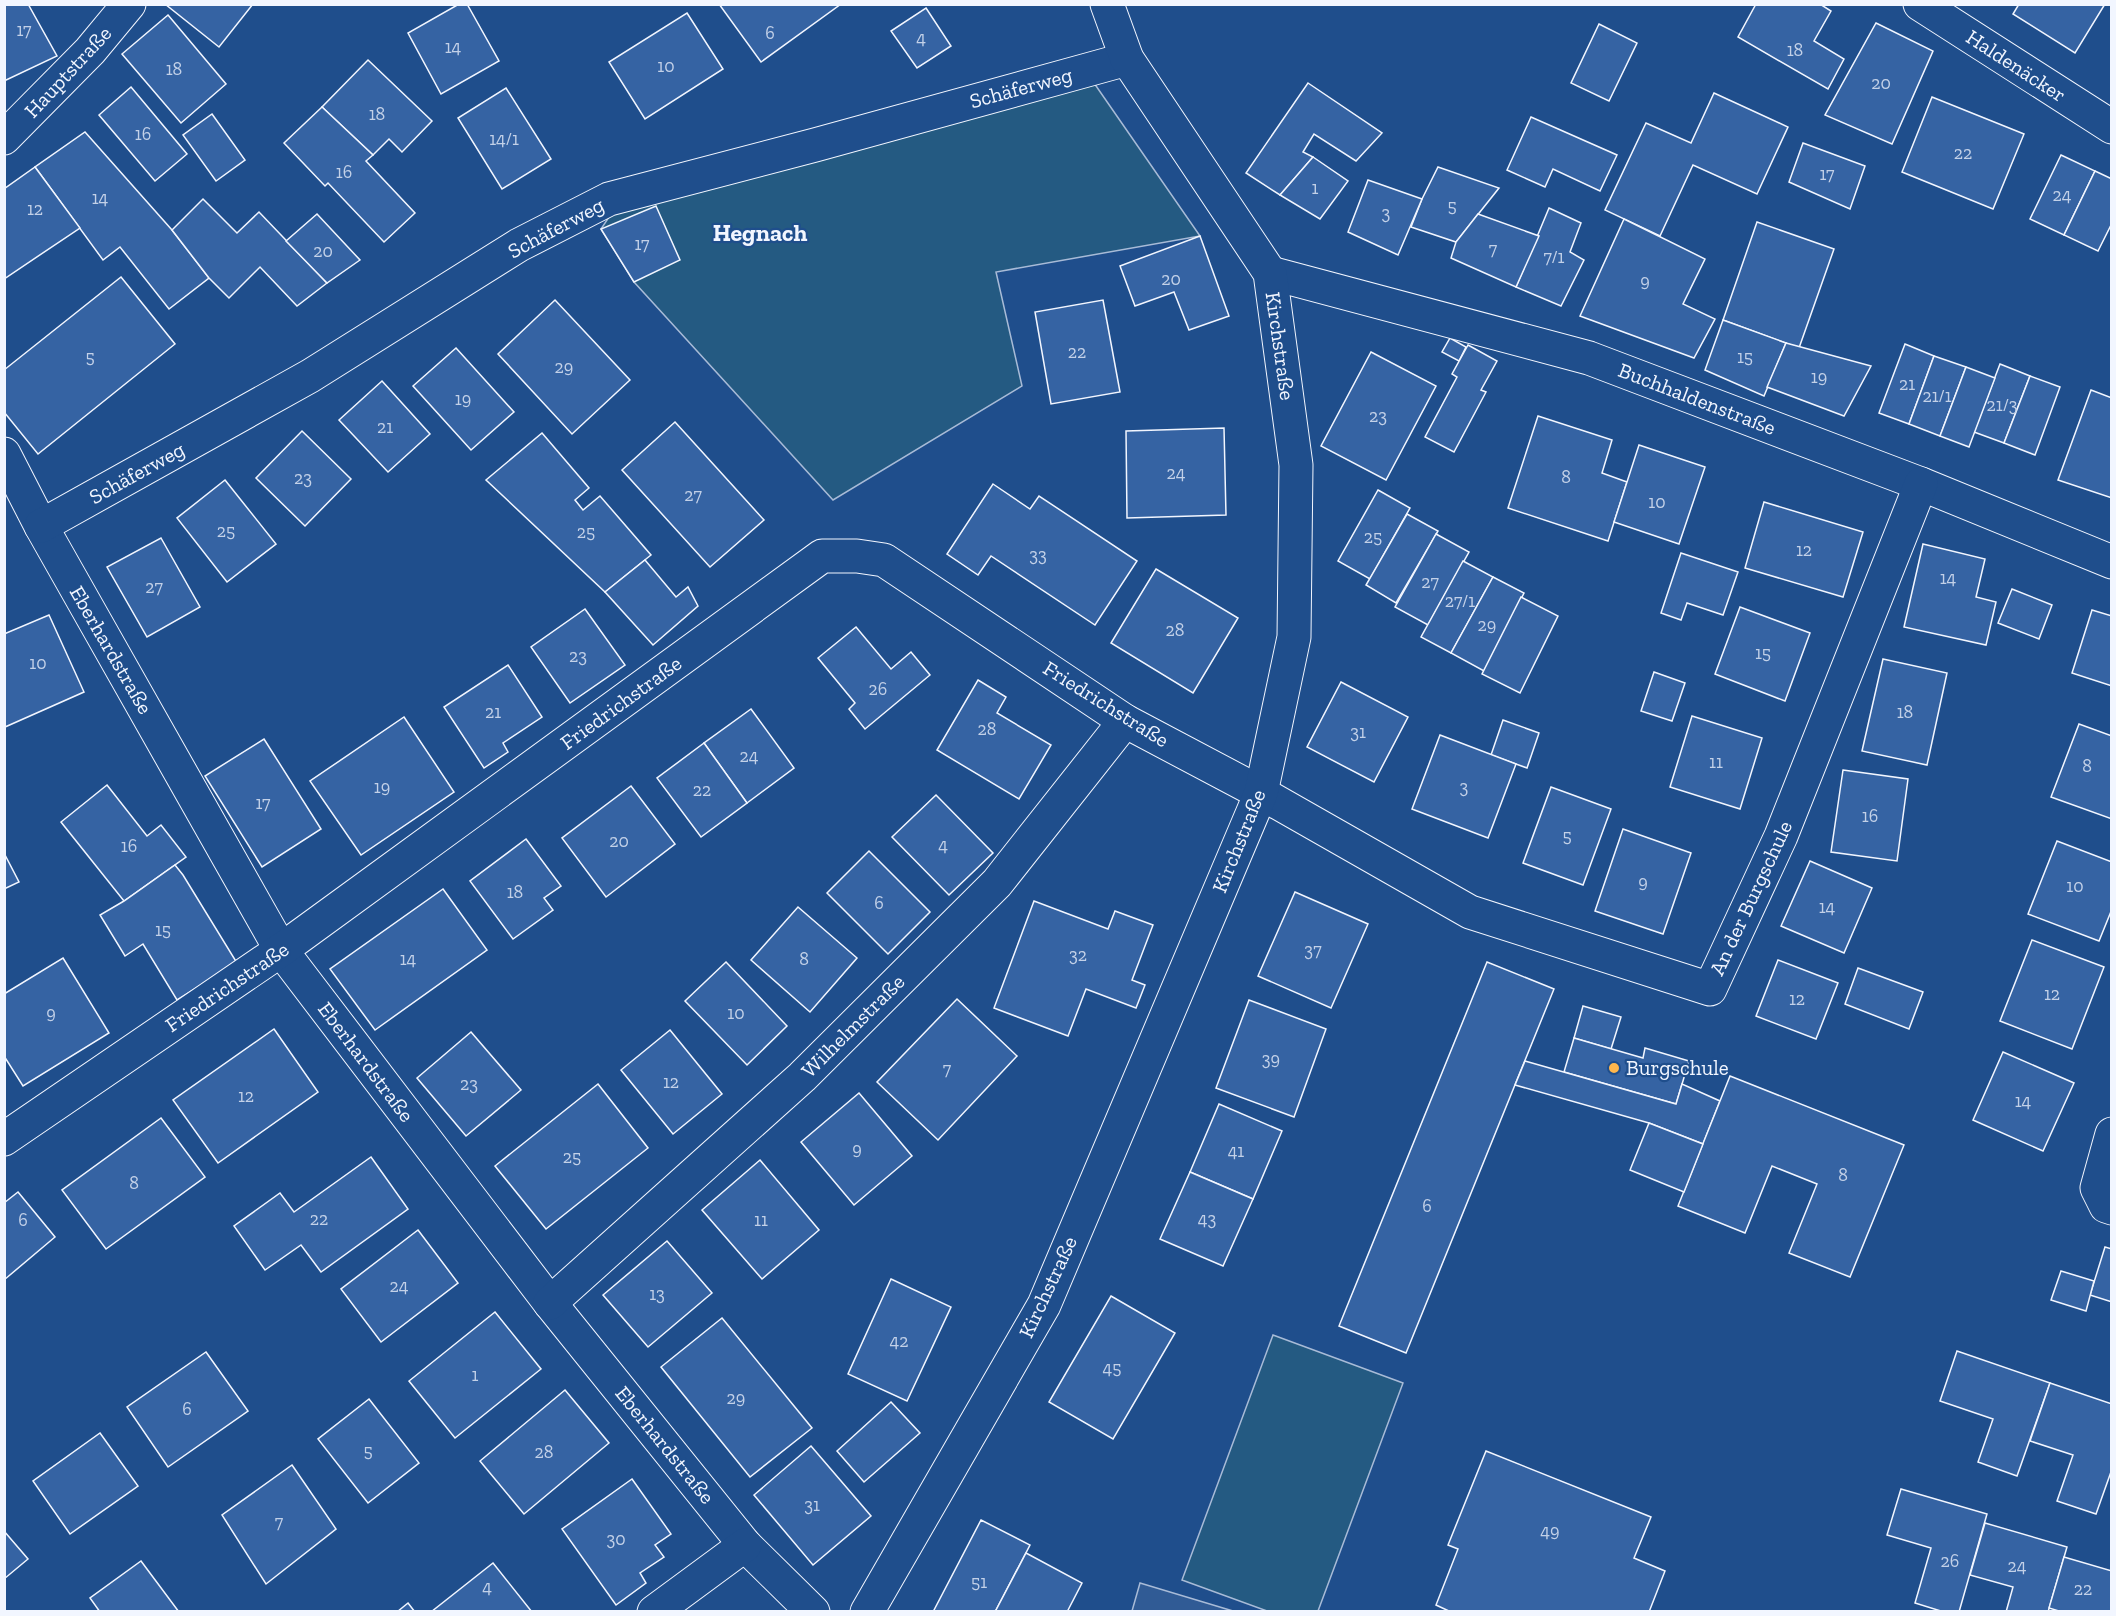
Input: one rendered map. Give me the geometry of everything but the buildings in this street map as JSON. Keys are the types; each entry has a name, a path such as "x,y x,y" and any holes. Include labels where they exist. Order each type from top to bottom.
{"street":[{"name":"Hauptstraße","path":"4,138 90,51 129,4"},
{"name":"Kirchstraße","path":"867,1611 1044,1305 1261,793 1294,637 1296,465 1270,273 1127,59 1107,4"},
{"name":"Haldenäcker","path":"1920,4 2112,128"},
{"name":"Schäferweg","path":"40,526 310,376 519,245 609,199 1127,59"},
{"name":"Buchhaldenstraße","path":"1270,273 1589,358 1921,484 2112,562"},
{"name":"Eberhardstraße","path":"4,454 40,526 281,950 550,1303 745,1545 813,1611"},
{"name":"An der Burgschule","path":"1261,793 1470,912 1710,989 1781,836 1921,484"},
{"name":"Friedrichstraße","path":"4,1139 281,950 822,556 857,555 884,560 1125,721 1261,793"},
{"name":"Wilhelmstraße","path":"550,1303 802,1077 996,883 1125,721"},
{"path":"2112,1134 2097,1188 2106,1206 2112,1208"},
{"path":"654,1611 745,1545"}],"shaded area":[{"path":"1094,83 1200,236 996,272 1022,386 833,500 634,282 601,229 619,202"},
{"path":"1273,1335 1403,1383 1318,1611 1267,1611 1182,1580"},
{"path":"1140,1583 1233,1611 1132,1611"}],"place":[{"name":"Burgschule","path":"1614,1068"}],"district":[{"name":"Hegnach","path":"760,233"}]}
